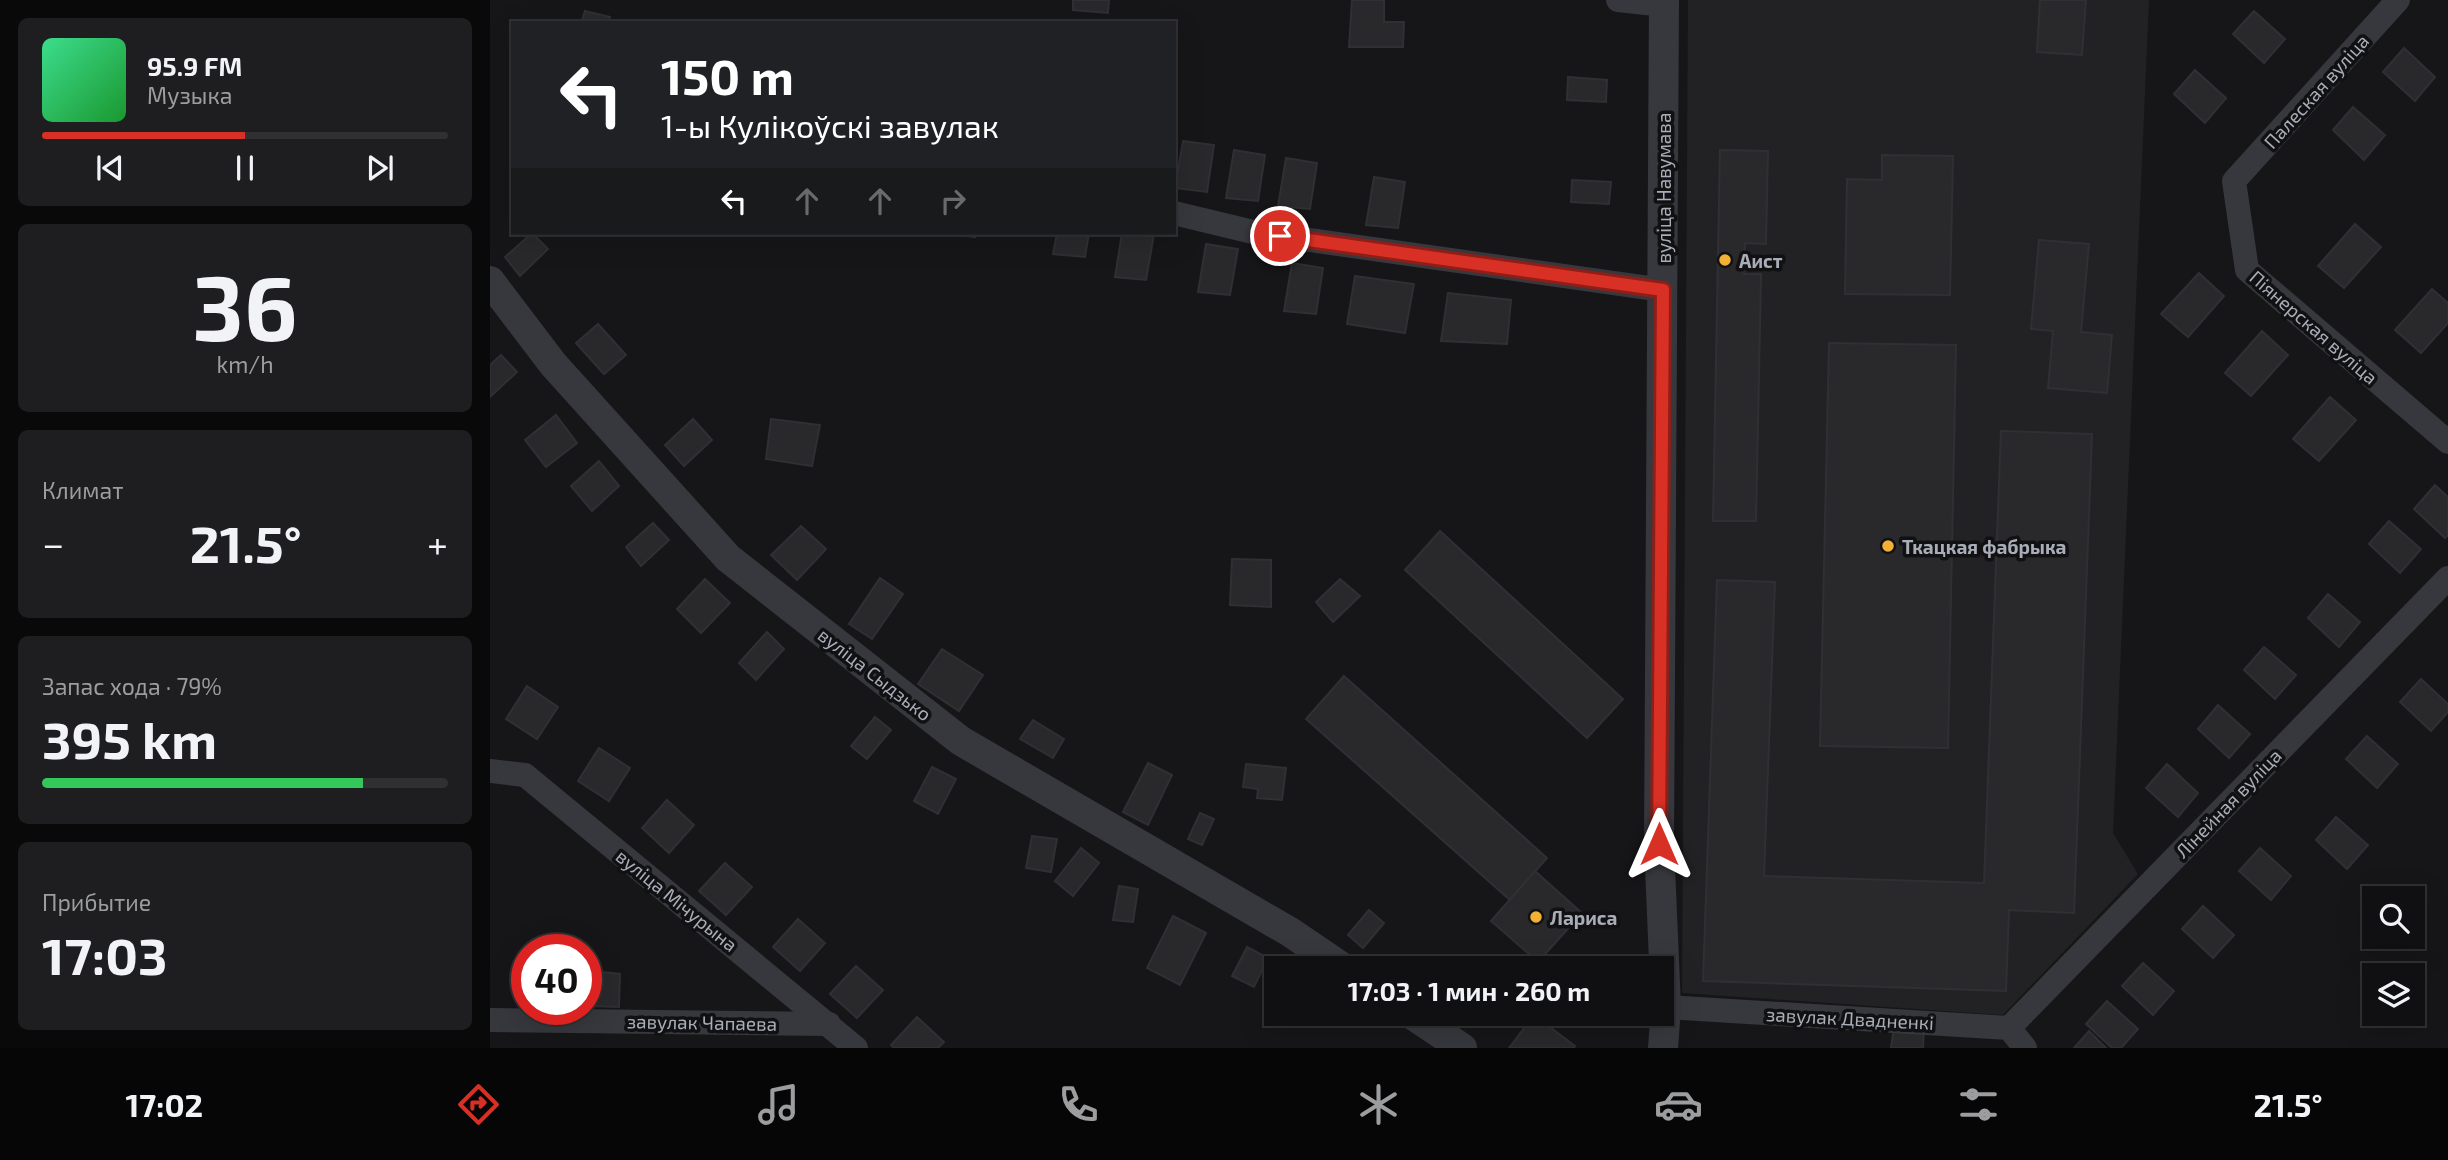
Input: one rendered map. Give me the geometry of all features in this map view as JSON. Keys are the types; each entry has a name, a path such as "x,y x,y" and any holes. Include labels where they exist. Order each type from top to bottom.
{"street":[{"path":"1618,0 1664,2"},
{"name":"Палеская вуліца","path":"2234,181 2398,0"},
{"name":"вуліца Навумава","path":"1664,2 1659,844 1664,956"},
{"name":"Піянерская вуліца","path":"2234,181 2247,270 2448,442"},
{"path":"1176,213 1253,232 1663,290"},
{"name":"вуліца Сыдзько","path":"490,282 553,364 728,558 961,741 1290,932 1325,956"},
{"name":"Лінейная вуліца","path":"2009,1028 2448,578"},
{"name":"вуліца Мічурына","path":"490,771 525,775 856,1048"},
{"name":"завулак Двадненкі","path":"1674,1007 2009,1028"},
{"name":"завулак Чапаева","path":"490,1020 830,1024"},
{"path":"1429,1026 1462,1048"},
{"name":"вуліца Навумава","path":"1663,1048 1665,1026"},
{"path":"2009,1028 2025,1048"}],"shaded area":[{"path":"1688,0 2149,0 2113,833 2138,874 2003,1015 1682,993"}],"building":[{"path":"1073,0 1109,0 1108,13 1073,10"},
{"path":"1352,0 1384,0 1384,22 1404,22 1403,47 1349,47"},
{"path":"2040,0 2086,0 2082,55 2037,52"},
{"path":"585,11 610,17 609,21 582,21"},
{"path":"2254,11 2285,39 2264,63 2233,34"},
{"path":"2404,48 2435,77 2415,101 2383,72"},
{"path":"2195,70 2226,98 2205,123 2174,94"},
{"path":"1568,77 1607,80 1606,102 1567,100"},
{"path":"2353,107 2385,135 2364,160 2333,130"},
{"path":"1183,141 1214,145 1207,192 1176,188"},
{"path":"1234,150 1265,155 1258,201 1226,198"},
{"path":"1720,150 1768,151 1766,244 1745,243 1744,274 1761,274 1756,521 1713,521"},
{"path":"1882,155 1953,156 1950,295 1845,294 1847,179 1882,180"},
{"path":"1286,158 1317,163 1310,209 1278,206"},
{"path":"1374,177 1405,182 1398,228 1366,225"},
{"path":"1572,180 1611,182 1609,204 1571,202"},
{"path":"2355,224 2381,247 2344,288 2318,266"},
{"path":"530,235 534,235 548,249 520,276 505,257"},
{"path":"1057,235 1089,235 1085,257 1053,254"},
{"path":"1122,235 1154,235 1146,280 1115,277"},
{"path":"2039,240 2089,244 2081,332 2112,335 2107,393 2048,388 2053,331 2031,329"},
{"path":"1206,244 1238,249 1230,295 1198,292"},
{"path":"1292,263 1323,268 1316,314 1284,311"},
{"path":"2199,273 2224,296 2188,337 2161,314"},
{"path":"1355,276 1414,284 1405,333 1347,324"},
{"path":"2432,289 2448,303 2448,323 2421,353 2395,330"},
{"path":"1448,293 1511,300 1507,344 1441,341"},
{"path":"598,324 626,355 604,374 576,343"},
{"path":"2262,331 2288,355 2251,396 2225,373"},
{"name":"Ткацкая фабрыка","path":"1829,343 1956,345 1948,748 1820,746"},
{"path":"501,355 517,372 490,397 490,365"},
{"path":"2330,397 2356,420 2319,461 2293,439"},
{"path":"556,415 577,443 546,467 525,440"},
{"path":"693,419 712,440 684,466 665,445"},
{"path":"771,419 820,425 812,466 766,459"},
{"path":"2001,431 2092,434 2074,913 2009,910 2006,991 1703,981 1717,580 1775,582 1764,876 1984,883"},
{"path":"599,461 619,486 592,511 571,486"},
{"path":"2435,485 2448,497 2448,535 2445,538 2414,509"},
{"path":"2389,521 2421,549 2400,573 2369,544"},
{"path":"653,523 669,540 641,566 626,547"},
{"path":"801,526 826,549 797,580 771,555"},
{"path":"1440,531 1623,699 1587,738 1405,570"},
{"path":"1232,559 1271,560 1271,607 1230,605"},
{"path":"880,578 903,594 872,639 849,624"},
{"path":"705,579 730,603 701,633 677,609"},
{"path":"1340,579 1360,596 1333,622 1316,602"},
{"path":"2328,594 2360,622 2339,647 2308,618"},
{"path":"767,632 784,649 756,680 739,663"},
{"path":"2264,647 2296,675 2275,699 2244,670"},
{"path":"942,649 983,675 959,711 918,684"},
{"path":"1344,676 1547,858 1510,900 1306,719"},
{"path":"2421,679 2448,704 2448,712 2431,731 2400,702"},
{"path":"527,686 558,707 537,739 506,719"},
{"path":"2218,705 2250,734 2229,758 2198,729"},
{"path":"875,717 891,730 867,759 851,746"},
{"path":"1033,720 1064,739 1053,758 1020,739"},
{"path":"2367,736 2398,764 2377,788 2346,759"},
{"path":"599,748 630,768 609,801 578,781"},
{"path":"1148,763 1172,775 1148,825 1123,812"},
{"path":"1246,764 1286,768 1282,800 1257,798 1258,789 1243,787"},
{"path":"2167,764 2198,793 2178,817 2146,788"},
{"path":"932,767 956,779 938,814 914,801"},
{"path":"667,800 694,825 669,853 642,828"},
{"path":"1200,813 1214,819 1202,845 1188,839"},
{"path":"2336,817 2368,845 2347,869 2316,840"},
{"path":"1032,836 1057,839 1051,872 1026,868"},
{"path":"1081,848 1099,863 1073,896 1055,881"},
{"path":"2260,848 2291,876 2271,900 2239,871"},
{"path":"725,863 752,887 726,915 699,891"},
{"name":"Лариса","path":"1535,871 1582,913 1543,956 1531,956 1491,921"},
{"path":"1119,886 1138,889 1133,922 1113,920"},
{"path":"2203,906 2234,935 2213,958 2182,929"},
{"path":"1369,910 1384,923 1363,948 1348,935"},
{"path":"1173,916 1206,933 1180,985 1147,968"},
{"path":"798,919 825,943 800,971 773,947"},
{"path":"1247,947 1264,956 1264,966 1254,987 1232,976"},
{"path":"2143,963 2174,991 2153,1015 2122,986"},
{"path":"856,966 883,990 857,1018 830,994"},
{"path":"602,972 620,974 619,1007 602,1006"},
{"path":"2107,1001 2138,1029 2121,1048 2112,1048 2086,1024"},
{"path":"917,1017 944,1042 938,1048 894,1048 891,1045"},
{"path":"1526,1026 1549,1026 1575,1046 1574,1048 1509,1048"},
{"path":"1894,1026 1924,1028 1923,1048 1891,1048"},
{"path":"2089,1031 2106,1048 2074,1048"}],"place":[{"name":"Аист","path":"1725,260"},
{"name":"Ткацкая фабрыка","path":"1888,546"},
{"name":"Лариса","path":"1536,917"}],"route":[{"path":"1280,236 1663,290 1659,844"}]}
